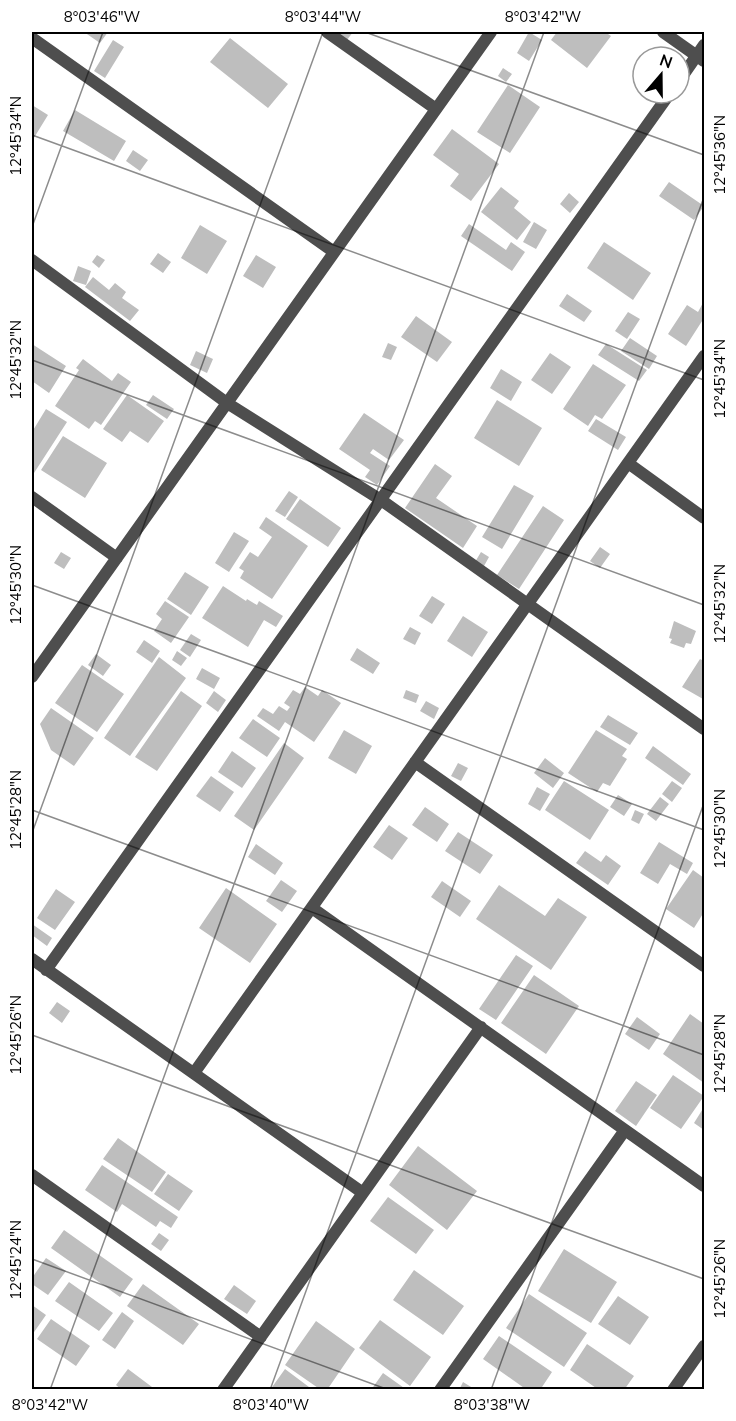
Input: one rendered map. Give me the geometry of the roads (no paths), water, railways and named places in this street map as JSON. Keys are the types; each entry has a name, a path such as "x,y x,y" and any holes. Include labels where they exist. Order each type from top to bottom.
{"street":[{"path":"327,32 436,109"},
{"path":"32,677 491,32"},
{"path":"663,32 701,58 705,45"},
{"path":"32,39 334,252"},
{"path":"46,970 661,105"},
{"path":"32,260 227,403 381,500 705,729"},
{"path":"194,1073 705,356"},
{"path":"628,463 705,518"},
{"path":"32,497 117,558"},
{"path":"416,762 705,966"},
{"path":"312,908 705,1186"},
{"path":"32,959 363,1193"},
{"path":"223,1389 481,1027"},
{"path":"440,1389 625,1130"},
{"path":"32,1175 261,1337"},
{"path":"673,1389 705,1346"}]}
